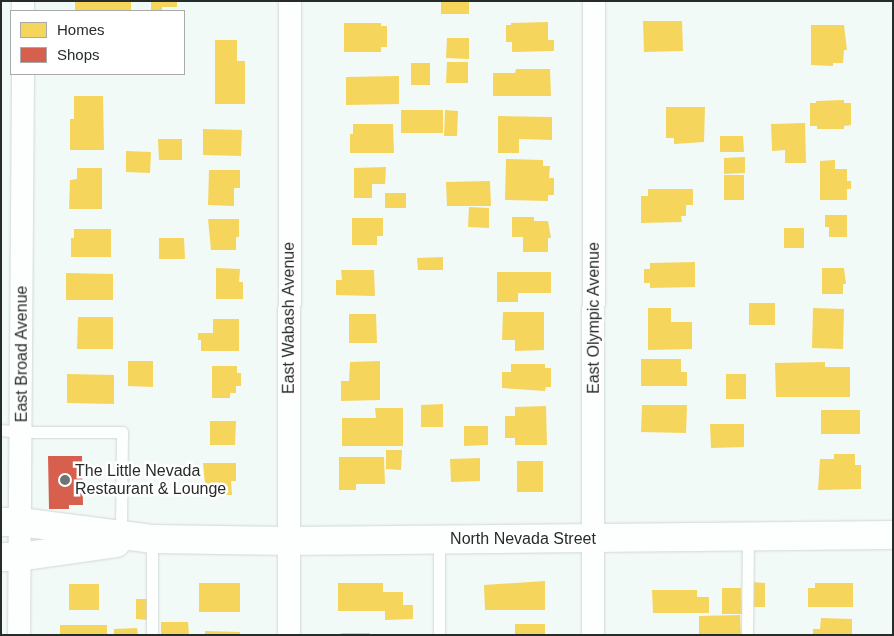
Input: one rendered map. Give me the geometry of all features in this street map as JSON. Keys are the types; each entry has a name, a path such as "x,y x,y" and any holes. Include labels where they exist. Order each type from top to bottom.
{"main road":[{"name":"North Nevada Street","path":"11,522 152,539"},
{"name":"North Nevada Street","path":"10,557 152,539 289,541 893,535"}],"street":[{"name":"East Wabash Avenue","path":"289,635 290,1"},
{"name":"East Olympic Avenue","path":"593,635 594,1"},
{"name":"East Broad Avenue","path":"18,635 10,557 11,431 23,75"}],"lane":[{"path":"11,431 122,432 121,534"},
{"path":"747,635 748,537"},
{"path":"152,539 152,635"},
{"path":"439,539 439,635"}],"building: Homes":[{"path":"75,1 131,1 131,10 75,10"},
{"path":"151,1 177,1 177,7 162,7 162,10 151,10"},
{"path":"441,1 469,1 469,14 441,14"},
{"path":"643,21 682,21 683,51 644,52"},
{"path":"548,22 548,40 554,40 554,51 512,52 512,42 506,42 506,25 511,25 511,23"},
{"path":"344,23 381,23 381,26 387,26 387,47 381,47 381,52 344,52"},
{"path":"811,25 844,25 847,50 844,50 843,63 833,63 833,66 811,65"},
{"path":"447,38 469,38 469,59 446,58"},
{"path":"215,40 237,40 237,61 245,61 245,104 215,104"},
{"path":"447,62 468,62 468,83 446,83"},
{"path":"411,63 430,63 430,85 411,85"},
{"path":"516,69 550,69 551,96 493,96 493,73 515,73"},
{"path":"399,76 399,104 346,105 346,77"},
{"path":"74,96 103,96 104,150 70,150 70,119 74,119"},
{"path":"844,100 844,103 851,103 851,125 844,126 844,129 817,129 817,126 810,126 810,103"},
{"path":"666,107 705,107 704,142 674,144 674,138 666,138"},
{"path":"401,110 443,110 443,133 401,133"},
{"path":"445,110 458,111 457,136 444,136"},
{"path":"498,116 552,117 552,140 519,139 519,153 498,153"},
{"path":"805,123 806,163 785,163 785,150 772,151 771,124"},
{"path":"353,124 393,124 394,153 350,153 350,134 353,134"},
{"path":"203,129 242,130 241,156 203,155"},
{"path":"720,136 743,136 744,152 720,152"},
{"path":"158,139 182,139 182,160 159,160"},
{"path":"126,151 151,152 150,173 126,172"},
{"path":"745,157 745,173 724,174 724,158"},
{"path":"506,159 543,160 543,166 550,166 549,178 554,178 554,195 548,195 548,201 505,200"},
{"path":"835,160 835,169 847,169 847,181 851,181 851,189 847,189 847,200 820,200 820,161"},
{"path":"386,167 385,184 372,184 372,198 354,198 354,168"},
{"path":"77,168 102,168 102,209 69,209 70,180 77,179"},
{"path":"209,170 240,170 240,188 234,188 234,206 208,205"},
{"path":"724,175 744,175 744,200 724,200"},
{"path":"490,181 491,206 447,206 446,182"},
{"path":"648,189 693,189 693,205 686,205 686,216 681,216 682,222 641,223 641,196 648,196"},
{"path":"385,193 406,193 406,208 385,208"},
{"path":"469,207 489,208 489,228 468,227"},
{"path":"825,215 847,215 847,237 829,237 829,227 825,227"},
{"path":"512,217 534,217 534,221 548,221 551,238 548,238 548,252 523,252 523,237 512,237"},
{"path":"352,218 383,218 383,236 377,236 377,245 352,245"},
{"path":"208,219 239,219 239,237 236,237 236,250 211,250"},
{"path":"784,228 804,228 804,248 784,248"},
{"path":"74,229 111,229 111,257 71,257 71,238 74,238"},
{"path":"159,238 184,238 185,259 159,259"},
{"path":"443,257 443,270 418,270 417,258"},
{"path":"695,262 695,287 650,288 650,283 644,283 644,269 650,269 650,263"},
{"path":"216,268 240,269 239,282 243,282 243,299 216,299"},
{"path":"822,268 844,268 846,284 843,284 843,294 822,294"},
{"path":"341,270 374,270 375,296 336,295 336,280 342,280"},
{"path":"497,272 551,272 551,293 518,293 518,302 497,302"},
{"path":"66,273 113,274 113,300 66,300"},
{"path":"749,303 775,303 775,325 749,325"},
{"path":"648,308 671,308 671,322 692,322 692,349 648,350"},
{"path":"813,308 844,309 843,349 812,348"},
{"path":"503,312 544,312 544,350 515,351 515,340 502,340"},
{"path":"349,314 376,314 377,343 349,343"},
{"path":"78,317 113,317 113,349 77,349"},
{"path":"213,319 239,319 239,351 201,351 201,340 198,340 198,333 213,333"},
{"path":"641,359 681,359 681,372 687,372 687,386 641,386"},
{"path":"128,361 153,361 153,387 128,386"},
{"path":"380,361 380,400 341,401 341,381 349,381 350,362"},
{"path":"825,362 825,367 850,367 850,397 776,397 775,363"},
{"path":"511,364 545,364 545,368 551,368 551,387 546,387 545,391 502,388 502,372 511,372"},
{"path":"212,366 237,366 237,373 241,373 241,386 236,386 236,393 230,393 230,398 212,398"},
{"path":"67,374 114,375 114,404 67,403"},
{"path":"726,374 746,374 746,399 726,399"},
{"path":"443,404 443,427 421,427 421,405"},
{"path":"642,405 687,405 686,433 641,432"},
{"path":"546,406 547,445 515,445 515,438 505,438 505,416 515,416 515,407"},
{"path":"375,408 403,408 403,446 342,446 342,418 376,418"},
{"path":"821,410 860,410 860,434 821,434"},
{"path":"210,421 236,421 235,445 210,445"},
{"path":"710,424 744,424 744,447 711,448"},
{"path":"464,426 488,426 488,445 464,446"},
{"path":"386,450 402,450 401,470 386,469"},
{"path":"834,454 855,454 855,465 861,465 861,489 818,490 820,459 834,459"},
{"path":"339,457 384,457 385,484 356,484 356,490 339,490"},
{"path":"480,458 480,481 451,482 450,459"},
{"path":"517,461 543,461 543,492 517,492"},
{"path":"203,463 236,463 236,481 231,481 232,495 206,495"},
{"path":"545,581 545,610 485,610 484,585"},
{"path":"752,582 765,583 765,607 751,607"},
{"path":"199,583 240,583 240,612 199,612"},
{"path":"338,583 383,583 383,592 403,592 403,605 413,605 413,619 385,620 385,611 338,611"},
{"path":"815,583 853,583 853,607 808,607 808,588 815,588"},
{"path":"69,584 99,584 99,610 69,610"},
{"path":"722,588 741,588 742,614 722,614"},
{"path":"652,590 697,590 697,597 709,597 709,613 653,613"},
{"path":"136,599 148,599 148,620 136,619"},
{"path":"740,615 741,635 699,635 699,616"},
{"path":"821,618 852,619 852,635 813,635 813,629 820,629"},
{"path":"161,622 188,622 189,635 161,635"},
{"path":"515,624 545,624 545,635 515,635"},
{"path":"60,625 107,625 107,635 60,635"},
{"path":"137,628 138,635 114,635 114,629"},
{"path":"205,631 240,632 240,635 205,635"},
{"path":"341,633 370,633 370,635 341,635"}],"building: Shops":[{"name":"The Little Nevada Restaurant & Lounge","path":"48,456 82,456 83,505 69,505 69,509 49,509"}],"place":[{"name":"The Little Nevada Restaurant & Lounge","path":"65,480"}]}
